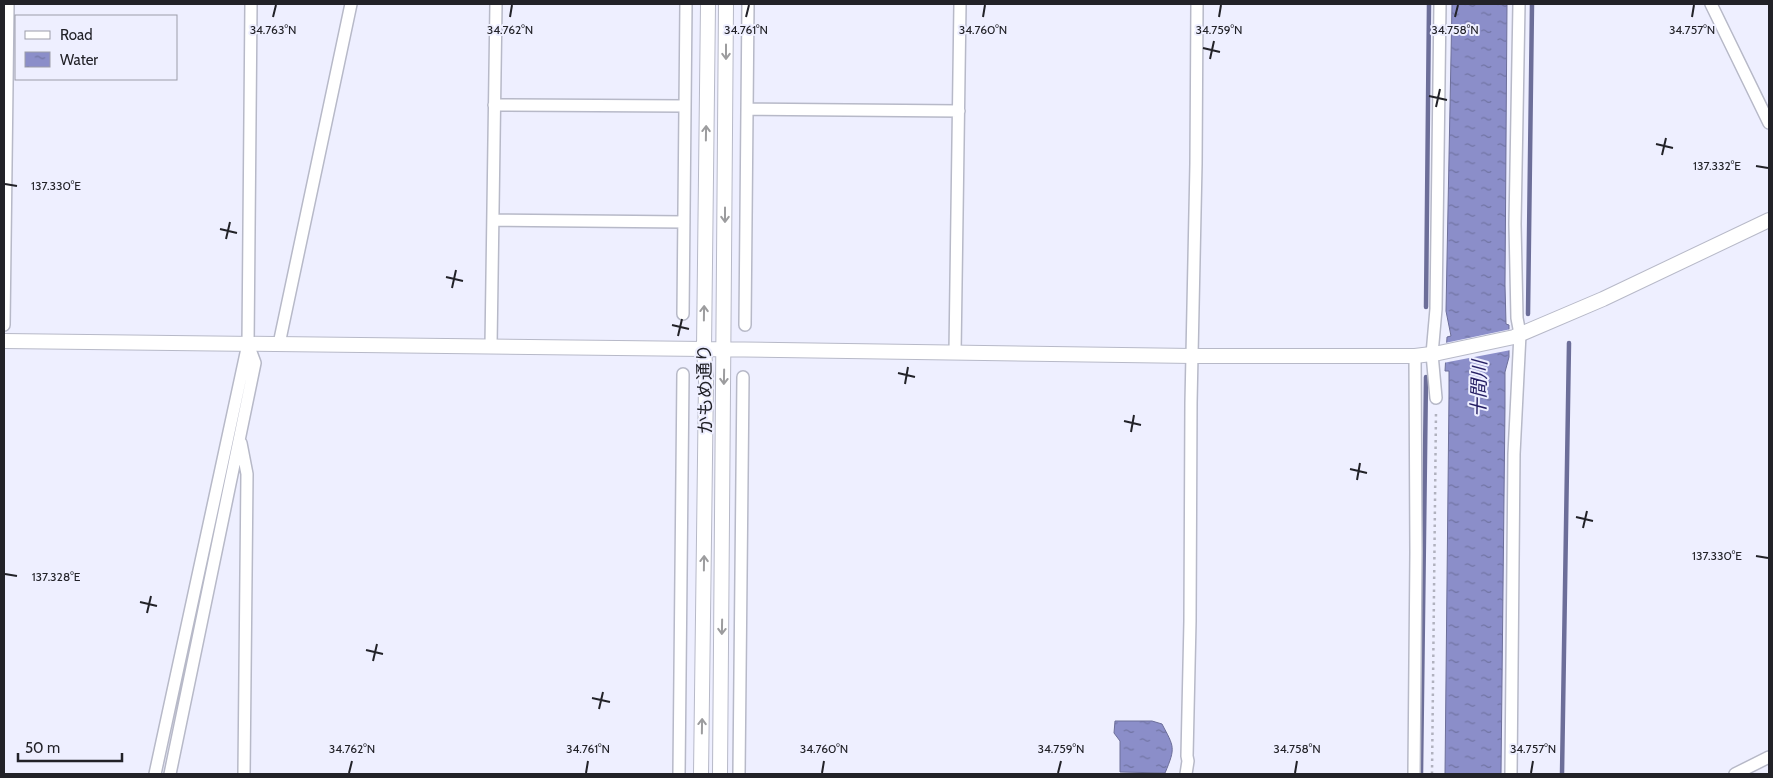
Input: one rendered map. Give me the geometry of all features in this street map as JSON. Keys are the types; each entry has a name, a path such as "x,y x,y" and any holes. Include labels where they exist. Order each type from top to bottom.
{"street":[{"path":"4,325 8,4"},
{"path":"156,774 248,344 251,4"},
{"path":"279,344 351,4"},
{"path":"491,346 496,4"},
{"path":"683,314 686,4"},
{"name":"かもめ通り","path":"701,774 708,4"},
{"name":"かもめ通り","path":"720,774 726,4"},
{"path":"745,324 748,4"},
{"path":"955,353 960,4"},
{"path":"1186,774 1188,761 1190,621 1197,4"},
{"path":"1436,398 1440,4"},
{"path":"1511,774 1517,336 1515,224 1519,4"},
{"path":"1711,4 1769,123"},
{"path":"494,105 685,106"},
{"path":"747,109 959,111"},
{"path":"684,161 706,161"},
{"path":"725,163 746,163"},
{"path":"493,220 684,222"},
{"path":"4,341 704,348 1193,356 1415,356 1436,354 1517,336 1603,299 1769,220"},
{"path":"170,774 255,364 248,344"},
{"path":"1414,774 1415,356"},
{"path":"679,774 683,374"},
{"path":"739,774 743,377"},
{"path":"239,437 247,474 244,774"},
{"path":"1735,774 1769,758"}],"path":[{"path":"1432,774 1436,398"}],"water":[{"name":"十間川","path":"1452,4 1507,4 1505,285 1506,324 1509,325 1509,357 1505,372 1501,774 1445,774 1449,371 1445,371 1447,337 1451,336 1446,311"},
{"path":"1115,721 1152,721 1162,724 1172,747 1171,758 1165,773 1120,772 1120,741 1114,733"}],"pier":[{"path":"1511,329 1511,350 1443,363 1445,343"}],"waterway":[{"path":"1426,307 1429,4"},
{"path":"1528,314 1532,4"},
{"path":"1562,774 1569,343"},
{"path":"1421,774 1426,377"}]}
